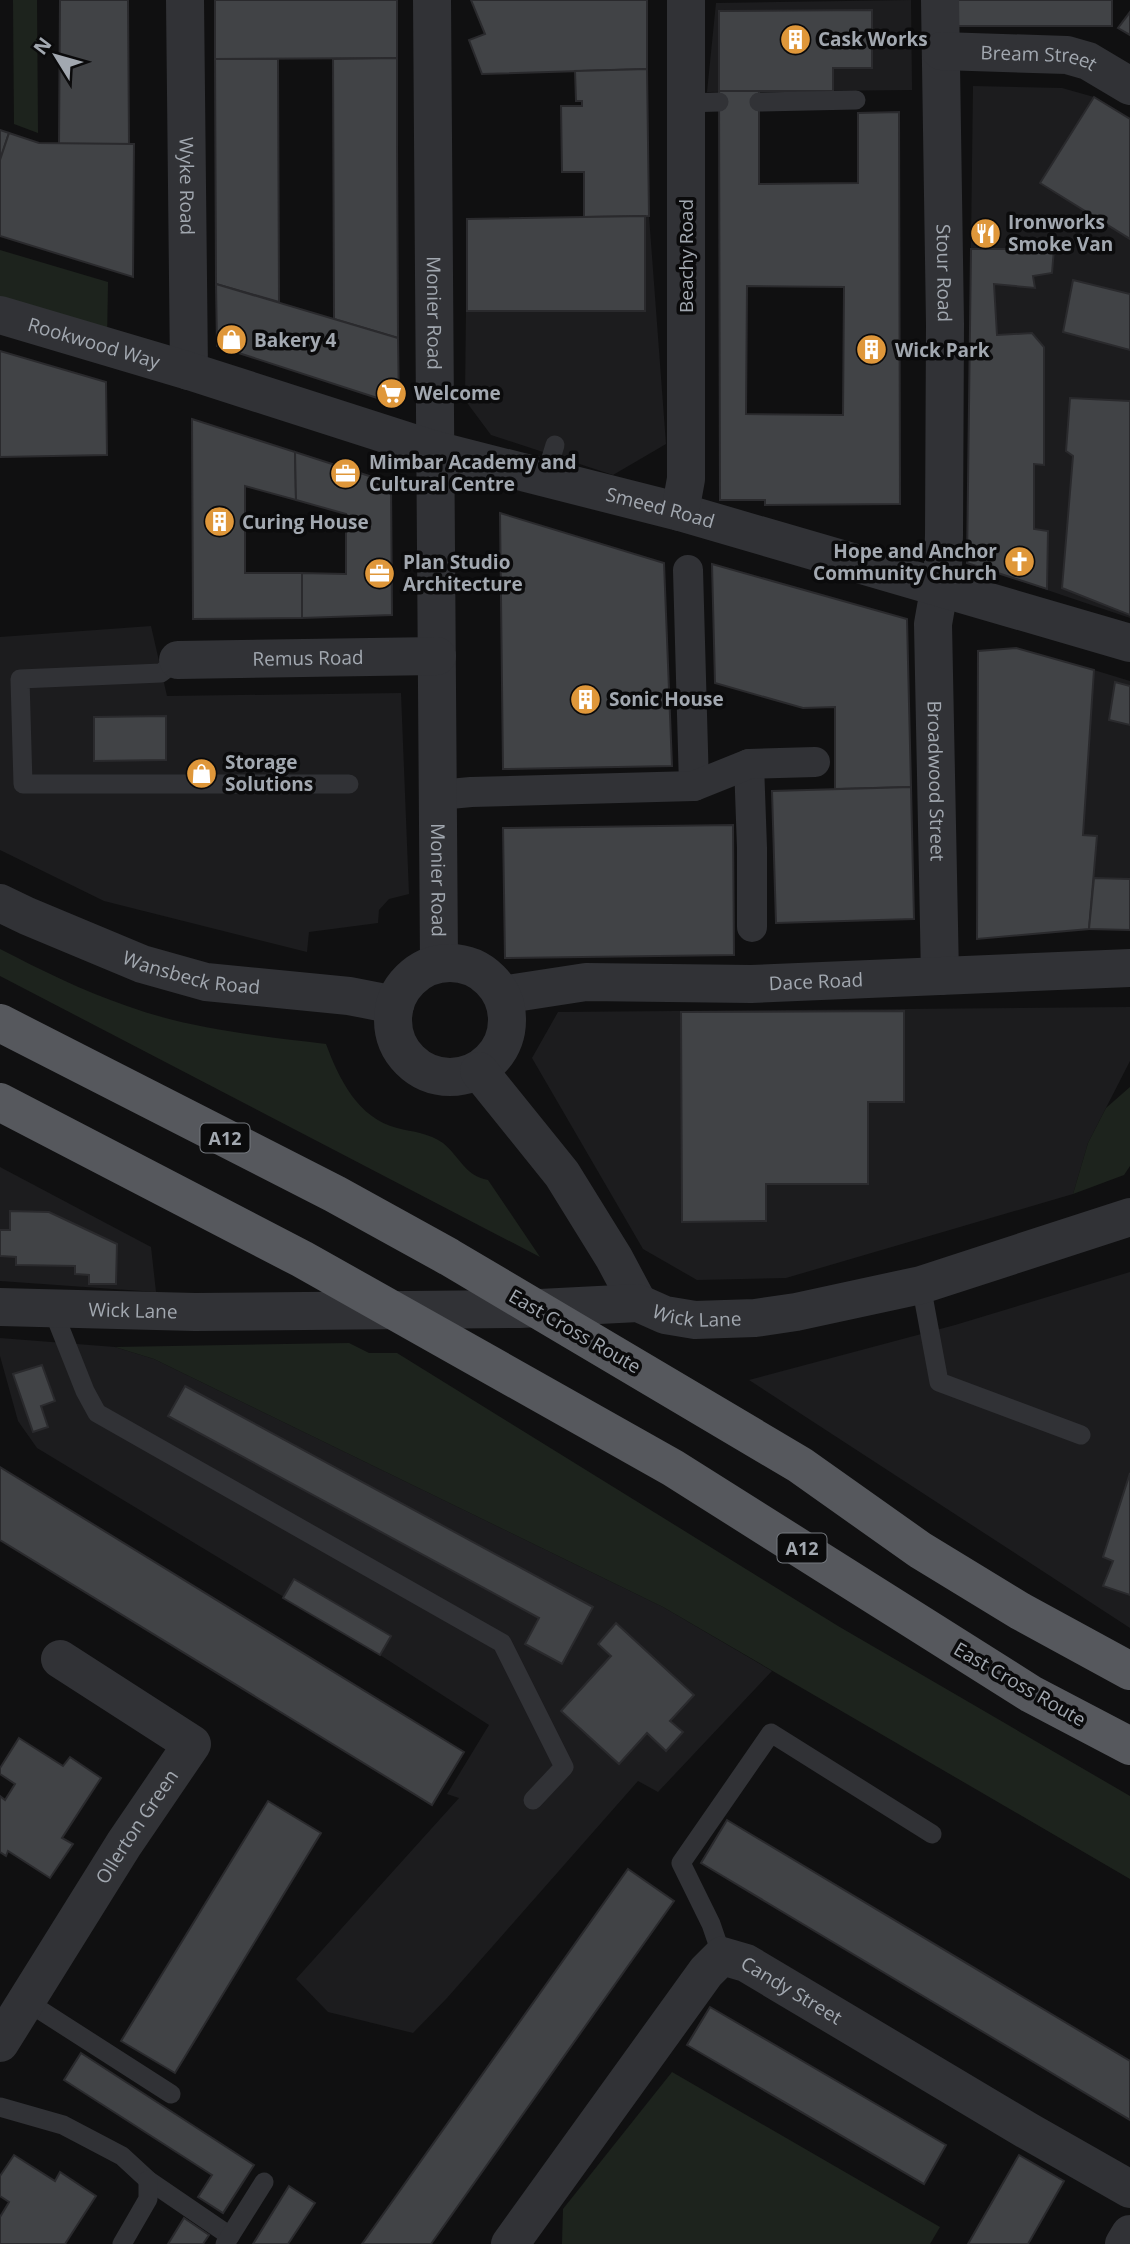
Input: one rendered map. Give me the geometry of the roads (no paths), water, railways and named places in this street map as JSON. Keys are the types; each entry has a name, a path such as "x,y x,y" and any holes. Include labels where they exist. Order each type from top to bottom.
{"highway":[{"name":"East Cross Route","path":"0,1023 335,1194 449,1257 800,1465 931,1557 1020,1611 1130,1671"},
{"name":"East Cross Route","path":"0,1102 302,1259 673,1468 1031,1693 1130,1746"}],"street":[{"name":"Wyke Road","path":"185,0 189,371"},
{"name":"Monier Road","path":"432,0 439,962"},
{"name":"Beachy Road","path":"680,512 685,480 702,103 686,0"},
{"name":"Stour Road","path":"939,588 944,535 945,337 940,0"},
{"name":"Bream Street","path":"941,51 1067,55 1088,61 1130,86"},
{"name":"Rookwood Way","path":"0,315 189,371"},
{"name":"Smeed Road","path":"189,371 435,450 550,462 680,512 1130,643"},
{"path":"688,570 694,786"},
{"name":"Broadwood Street","path":"939,588 933,624 940,976"},
{"name":"Remus Road","path":"178,660 437,656"},
{"path":"439,795 694,786 748,764 815,762"},
{"path":"748,764 752,927"},
{"name":"Wansbeck Road","path":"0,902 47,925 142,964 206,982 349,996 395,1005"},
{"name":"Monier Road","path":"395,1005 401,990 411,978 439,962 473,968 491,979 502,995"},
{"name":"Dace Road","path":"502,995 586,982 751,984 1130,968"},
{"path":"395,1005 393,1026 396,1040 407,1058 421,1070 433,1075 453,1077 479,1070 492,1059 502,1044 507,1025 502,995"},
{"path":"479,1070 562,1174 638,1303"},
{"name":"Wick Lane","path":"0,1307 195,1312 520,1309 638,1303 666,1315 695,1320 755,1318 796,1312 920,1285 1130,1217"},
{"name":"Ollerton Green","path":"0,2043 124,1844 192,1744 60,1659"},
{"name":"Candy Street","path":"510,2244 706,1972 722,1956 746,1963 1130,2189"},
{"path":"1124,2244 1130,2234"}],"lane":[{"path":"759,102 856,100"},
{"path":"178,660 161,673 20,679 23,784 349,784"},
{"path":"920,1285 939,1382 1081,1435"},
{"path":"52,1308 85,1391 97,1413 502,1643 564,1767 533,1800"},
{"path":"722,1956 711,1924 681,1863 771,1733 932,1834"},
{"path":"26,2001 171,2094"},
{"path":"0,2107 63,2125 122,2156 148,2180 227,2240 264,2182"},
{"path":"122,2244 148,2199 148,2180"}],"place":[{"name":"Cask Works","path":"795,39"},
{"name":"Ironworks Smoke Van","path":"985,233"},
{"name":"Bakery 4","path":"231,340"},
{"name":"Wick Park","path":"872,350"},
{"name":"Welcome","path":"391,393"},
{"name":"Mimbar Academy and Cultural Centre","path":"346,473"},
{"name":"Curing House","path":"219,522"},
{"name":"Hope and Anchor Community Church","path":"1020,562"},
{"name":"Plan Studio Architecture","path":"380,573"},
{"name":"Sonic House","path":"586,699"},
{"name":"Storage Solutions","path":"202,773"}]}
